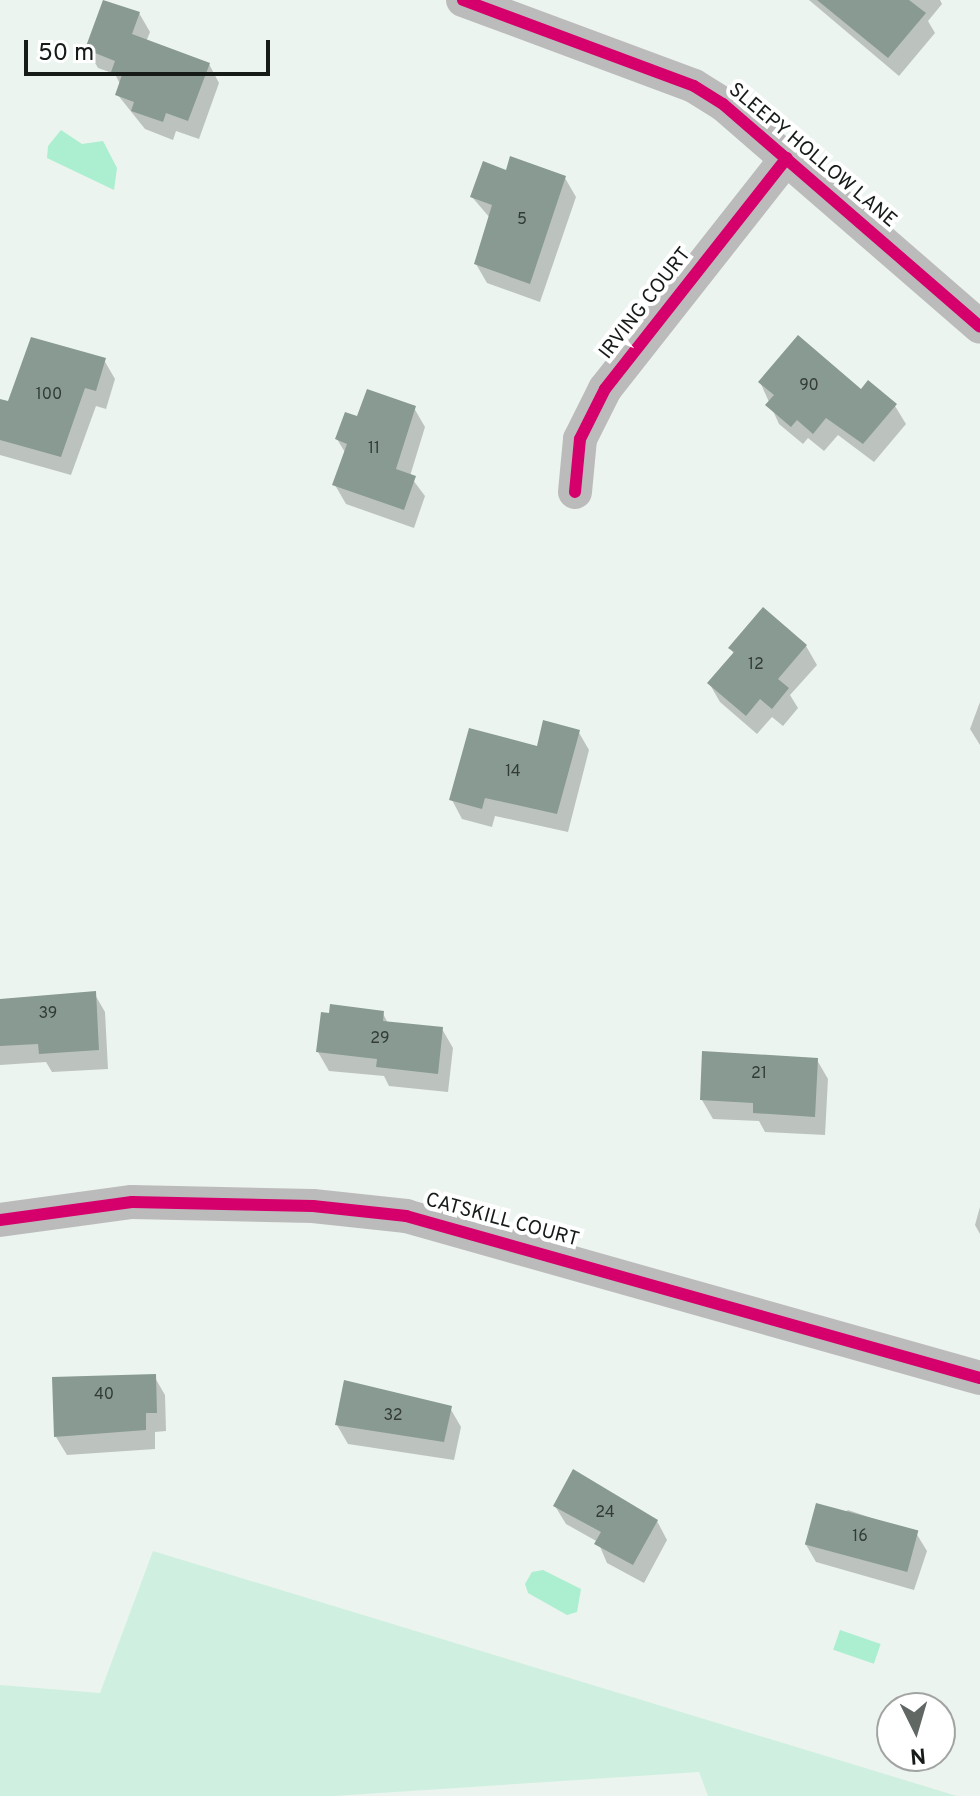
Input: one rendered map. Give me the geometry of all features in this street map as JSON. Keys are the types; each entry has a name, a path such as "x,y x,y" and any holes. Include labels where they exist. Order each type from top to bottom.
{"street":[{"name":"SLEEPY HOLLOW LANE","path":"463,0 694,86 787,158 980,327"},
{"name":"IRVING COURT","path":"575,492 580,439 605,389 787,158"},
{"name":"CATSKILL COURT","path":"0,1220 132,1202 313,1206 406,1216 980,1378"}],"shaded area":[{"path":"61,130 82,144 103,141 117,168 114,190 47,158 48,146"},
{"path":"153,1551 957,1796 708,1796 699,1772 334,1796 0,1796 0,1685 100,1693"},
{"path":"543,1570 581,1589 577,1612 567,1615 528,1593 525,1584 532,1572"},
{"path":"840,1630 881,1644 874,1664 833,1650"}],"building":[{"path":"103,0 140,12 132,34 210,63 188,121 166,113 163,122 131,111 134,102 115,95 122,75 111,72 115,61 85,49"},
{"path":"817,0 909,0 926,13 888,58"},
{"path":"510,156 566,176 530,284 474,264 492,205 470,197 483,161 506,170"},
{"path":"798,335 861,389 868,380 897,404 863,444 826,418 813,434 797,420 791,427 765,405 774,395 758,382"},
{"path":"31,337 106,358 96,391 85,388 61,457 0,440 0,399 8,401"},
{"path":"367,389 416,406 396,469 416,476 404,510 332,485 347,444 335,439 345,412 357,416"},
{"path":"763,607 807,645 778,679 789,688 772,709 760,699 746,716 707,683 734,652 728,648"},
{"path":"543,720 580,730 557,814 485,798 482,809 449,800 469,728 537,746"},
{"path":"96,991 99,1050 39,1054 38,1044 0,1046 0,999"},
{"path":"330,1004 384,1011 383,1021 443,1027 438,1074 376,1067 377,1059 316,1052 321,1012 329,1013"},
{"path":"702,1051 818,1058 815,1117 753,1113 753,1103 700,1100"},
{"path":"156,1374 157,1413 146,1413 146,1430 54,1437 52,1377"},
{"path":"344,1380 452,1406 444,1442 335,1425"},
{"path":"573,1469 658,1520 633,1565 594,1544 601,1532 553,1506"},
{"path":"816,1503 918,1530 907,1572 805,1545"}],"cycle path":[{"path":"463,0 694,86 723,104 980,327"},
{"path":"575,492 580,439 605,389 787,158"},
{"path":"0,1220 132,1202 313,1206 406,1216 980,1378"}]}
